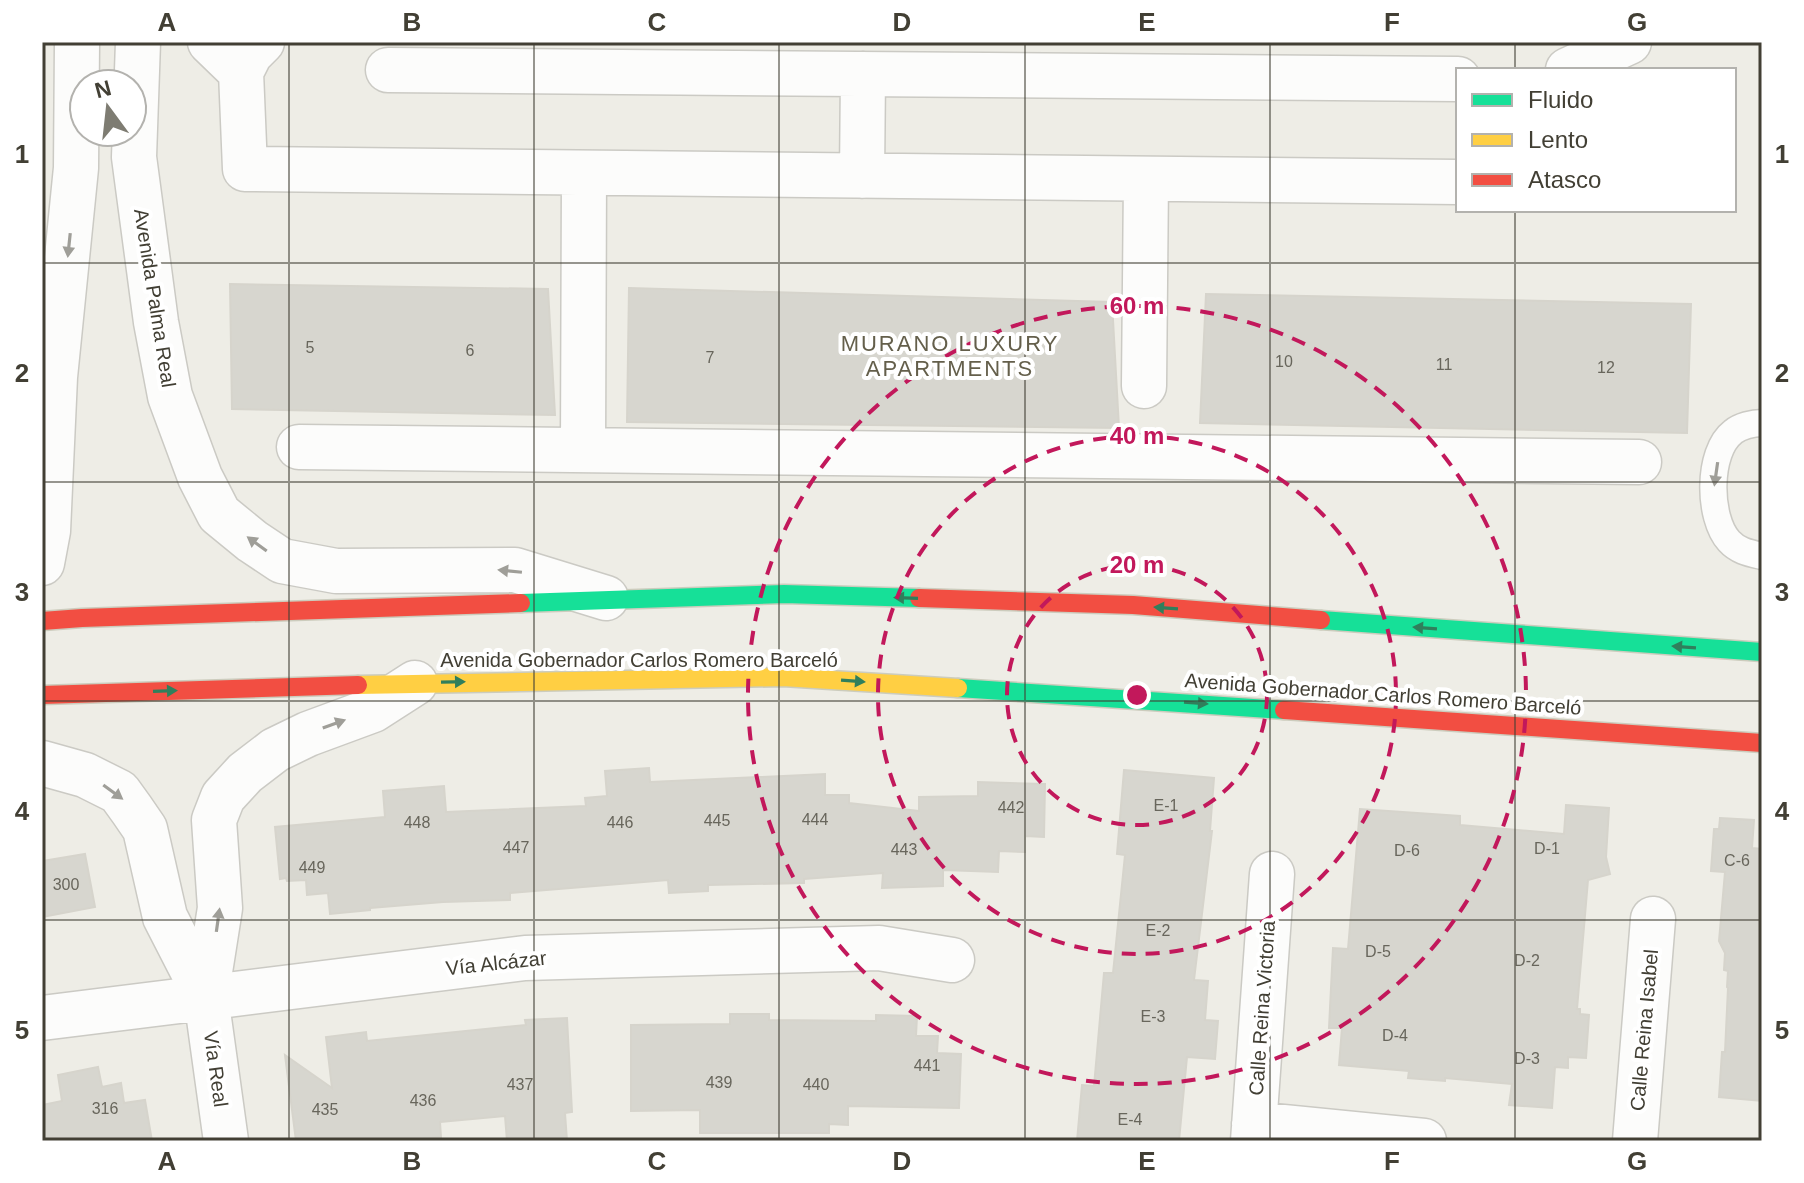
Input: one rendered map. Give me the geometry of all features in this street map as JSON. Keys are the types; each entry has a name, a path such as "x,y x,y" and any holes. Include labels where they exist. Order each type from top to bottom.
{"main road":[{"path":"42,621 784,594 1133,605 1762,652"},
{"name":"Avenida Gobernador Carlos Romero Barceló","path":"42,695 415,683 783,677 1762,743"}],"street":[{"path":"42,563 48,531 49,378 76,168 77,42"},
{"name":"Avenida Palma Real","path":"138,42 134,157 156,322 170,396 200,477 219,514 282,561 336,571 515,570 612,599"},
{"path":"210,42 252,57 245,169 1456,182"},
{"path":"1581,67 1629,42"},
{"path":"388,70 1456,79"},
{"path":"862,176 863,74"},
{"path":"583,450 584,173"},
{"path":"1144,386 1146,179"},
{"path":"299,447 1639,462"},
{"path":"206,997 220,908 214,820 223,797 245,773 275,750 373,710 415,683"},
{"path":"42,763 85,775 119,792 132,810 145,829 165,917 206,997"},
{"name":"Calle Reina Victoria","path":"1253,1133 1272,874"},
{"name":"Calle Reina Isabel","path":"1635,1141 1653,919"},
{"name":"Vía Alcázar","path":"42,1018 525,958 879,948 952,960"},
{"name":"Vía Real","path":"206,997 226,1141"},
{"path":"1253,1133 1424,1141"}],"lane":[{"path":"1762,423 1733,431 1722,445 1714,474 1714,509 1722,532 1740,551 1762,556"}],"building":[{"path":"230,284 548,289 555,415 232,409"},
{"path":"629,288 1112,302 1119,428 627,422"},
{"path":"1206,294 1691,304 1687,433 1200,423"},
{"path":"649,768 650,782 825,774 825,795 849,795 849,803 919,811 919,797 978,796 978,782 1045,784 1044,837 1025,836 1025,852 999,851 998,872 943,870 943,886 882,888 883,873 804,879 804,883 708,885 708,891 669,893 668,880 510,893 510,900 443,902 330,914 328,893 307,895 306,880 280,879 275,827 385,817 383,791 444,786 446,812 586,806 585,798 607,796 605,771"},
{"path":"1124,770 1214,778 1212,831 1194,980 1208,981 1205,1020 1218,1021 1215,1059 1187,1057 1179,1141 1077,1141 1082,1085 1094,1086 1104,973 1113,973 1125,855 1117,854"},
{"path":"1566,805 1609,808 1606,857 1610,874 1588,880 1577,1009 1580,1009 1580,1014 1589,1015 1586,1058 1568,1057 1568,1068 1555,1067 1552,1108 1509,1105 1512,1084 1408,1078 1409,1071 1339,1065 1342,1028 1329,1028 1333,948 1348,949 1360,809 1460,816 1460,825 1564,834"},
{"path":"1720,818 1754,820 1752,848 1762,849 1762,1101 1719,1097 1728,988 1728,971 1724,970 1725,953 1719,941 1725,872 1711,871 1714,829 1719,829"},
{"path":"85,854 95,907 42,917 42,861"},
{"path":"730,1014 769,1014 769,1020 876,1021 876,1015 917,1016 916,1036 938,1036 937,1053 961,1054 959,1108 848,1106 848,1125 829,1124 829,1133 700,1133 700,1110 631,1111 631,1025 730,1024"},
{"path":"567,1018 572,1112 565,1113 567,1141 507,1141 505,1116 440,1122 441,1137 399,1141 296,1141 285,1055 332,1088 326,1037 366,1032 367,1041 526,1025 525,1020"},
{"path":"98,1067 102,1087 121,1083 124,1103 145,1100 152,1141 42,1141 42,1105 62,1101 58,1075"}],"traffic: fast":[{"path":"521,603 784,594 919,598"},
{"path":"1321,620 1762,652"},
{"path":"958,688 1284,710"}],"traffic: slow":[{"path":"358,685 783,677 958,688"}],"traffic: jam":[{"path":"919,598 1133,605 1321,620"},
{"path":"42,621 521,603"},
{"path":"42,695 358,685"},
{"path":"1284,710 1762,743"}],"district":[{"name":"MURANO LUXURY APARTMENTS","path":"950,356"}]}
